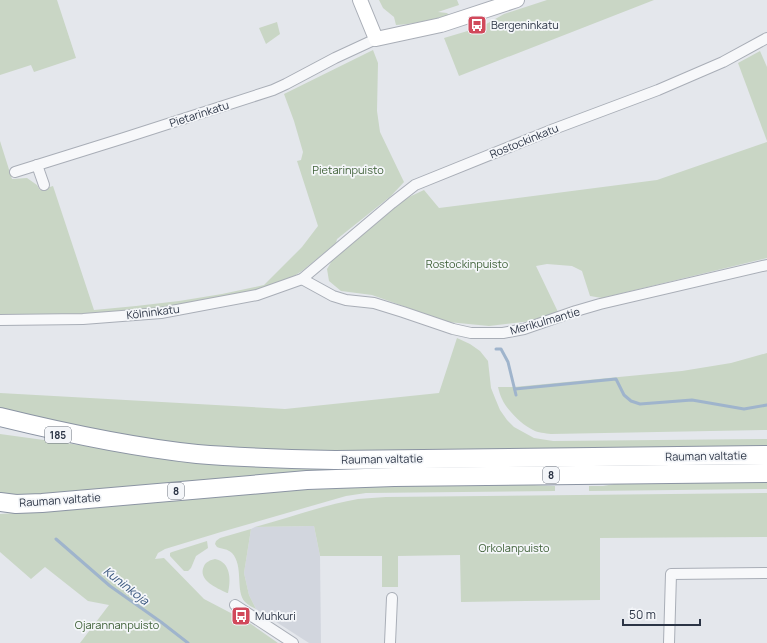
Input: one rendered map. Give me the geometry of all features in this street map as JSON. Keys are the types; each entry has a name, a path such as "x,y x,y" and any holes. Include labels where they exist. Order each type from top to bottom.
{"highway":[{"name":"Rauman valtatie","path":"0,418 116,442 197,454 288,459 336,460 767,455"},
{"name":"185","path":"0,429 116,442"},
{"name":"Rauman valtatie","path":"5,503 80,500 262,483 314,480 394,477 767,473"}],"street":[{"path":"360,0 376,39 441,25 517,0"},
{"name":"Rostockinkatu","path":"302,279 415,185 716,66 767,38"},
{"name":"Pietarinkatu","path":"15,172 273,90 376,39"},
{"path":"37,165 44,185"},
{"name":"Merikulmantie","path":"302,279 333,296 346,300 374,303 464,332 503,333 524,329 600,304 767,265"},
{"name":"Kölninkatu","path":"0,320 83,319 161,313 257,295 302,279"},
{"path":"669,643 670,574 767,573"},
{"path":"390,643 392,598"},
{"path":"235,605 293,643"}],"shaded area":[{"path":"314,526 320,556 321,643 309,643 256,609 249,595 244,573 251,529 255,527"}],"green space":[{"path":"0,0 57,0 76,58 34,72 31,65 0,75"},
{"path":"379,0 457,0 459,5 438,12 447,13 449,15 422,22 396,25 394,17 383,8"},
{"path":"547,0 654,0 459,76 444,38 481,27 504,14"},
{"path":"277,22 280,34 266,44 259,28"},
{"name":"Pietarinpuisto","path":"373,50 378,63 377,111 380,132 404,182 391,196 337,239 336,243 302,271 286,281 258,290 180,305 83,314 18,316 0,315 0,141 12,179 27,178 37,185 40,190 53,186 94,310 179,301 264,285 302,247 318,226 297,161 301,160 303,152 284,94"},
{"path":"760,51 767,67 767,141 738,63"},
{"name":"Rostockinpuisto","path":"767,142 767,258 602,298 590,296 582,271 572,266 547,264 536,266 558,312 531,321 489,326 448,322 372,295 341,291 329,281 327,269 333,259 393,207 424,190 439,208 657,180"},
{"path":"457,338 480,351 488,361 491,388 500,410 514,427 534,438 553,441 767,439 767,446 336,451 213,448 128,436 0,409 0,393 285,409 439,393"},
{"path":"767,353 767,430 542,433 529,428 515,417 504,403 498,387 514,387 682,371 731,363"},
{"path":"0,434 175,458 767,461 767,467 41,496 0,496"},
{"path":"767,481 767,489 589,491 589,486 603,486 626,482"},
{"name":"Ojarannanpuisto","path":"509,484 555,486 555,491 366,493 346,496 221,532 165,549 158,553 155,559 164,558 204,599 248,622 278,643 80,643 109,605 88,601 45,567 31,579 0,552 0,514 84,509 191,498 299,490 409,485"},
{"name":"Orkolanpuisto","path":"767,493 767,537 600,538 600,600 461,602 460,555 398,556 398,587 382,587 382,556 320,556 314,526 255,527 332,505 365,498"},
{"path":"251,529 244,573 249,595 256,609 245,602 240,592 239,571 236,558 232,553 217,547 215,544 220,538"},
{"path":"207,541 208,548 196,556 191,568 188,571 184,571 170,556 170,553 172,552"},
{"path":"215,559 224,564 229,572 228,593 209,583 203,575 204,566 208,561"}],"waterway":[{"path":"496,349 501,349 508,362 516,395"},
{"path":"515,389 616,379 624,395 631,401 640,404 692,400 744,409 767,405"},
{"name":"Kuninkoja","path":"56,539 110,586 188,643"}],"place":[{"name":"Bergeninkatu","path":"477,25"},
{"name":"Muhkuri","path":"241,616"}]}
